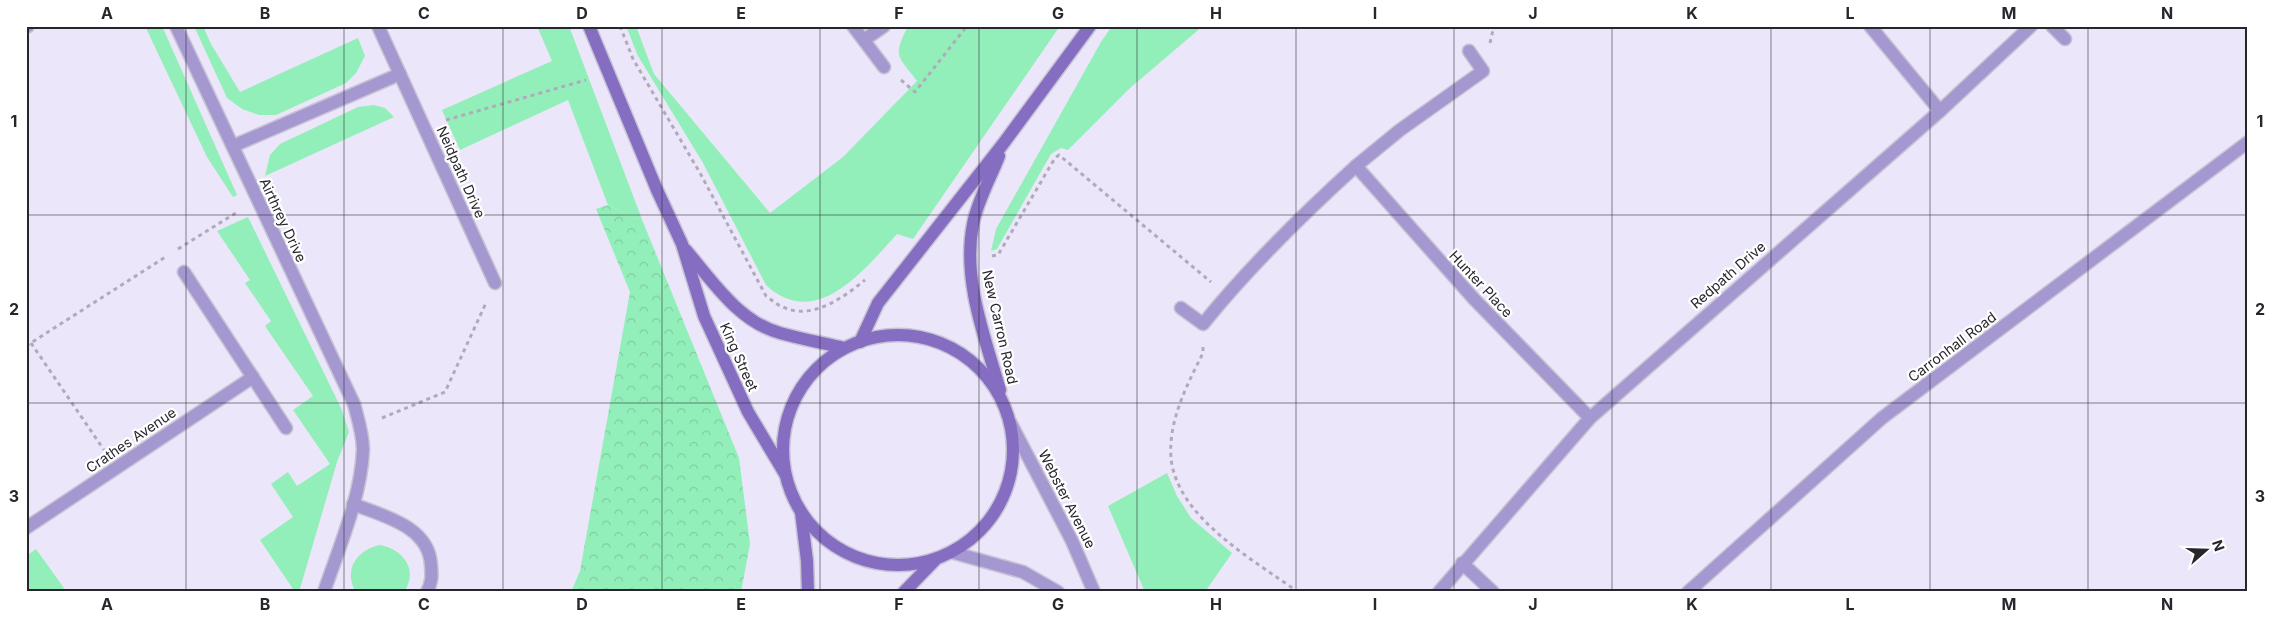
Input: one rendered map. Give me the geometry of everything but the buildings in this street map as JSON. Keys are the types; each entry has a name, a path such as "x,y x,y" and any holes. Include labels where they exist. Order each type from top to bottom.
{"main road":[{"name":"King Street","path":"589,26 682,244 704,316 748,412 786,476"},
{"name":"New Carron Road","path":"860,342 878,303 1003,144 1090,26"},
{"name":"New Carron Road","path":"1003,144 973,223 970,260 977,307 1003,402"},
{"name":"King Street","path":"682,244 722,293 749,318 779,333 844,348"},
{"path":"801,512 817,532 838,548 860,559 886,565 912,565 936,559 967,543 991,519 1007,489 1013,456 1010,422 1003,402 993,384 974,364 951,348 925,338 898,335 870,338 844,348 814,371 793,402 783,438 786,476 801,512 807,561 808,592"},
{"path":"904,592 936,559"}],"street":[{"name":"Airthrey Drive","path":"176,26 354,404 361,427 363,448 361,470 353,504 324,592"},
{"name":"Neidpath Drive","path":"378,26 495,283"},
{"path":"853,26 884,67"},
{"path":"864,40 884,26"},
{"path":"1870,26 1940,111"},
{"name":"Redpath Drive","path":"1439,592 1462,563 1590,418 1940,111 2031,26"},
{"path":"2052,26 2065,38"},
{"path":"1181,308 1203,324 1227,295 1316,202 1356,166 1400,130 1483,72 1469,51"},
{"path":"233,146 400,74"},
{"name":"Carronhall Road","path":"1688,592 1882,418 2248,142"},
{"name":"Hunter Place","path":"1356,166 1474,299 1590,418"},
{"path":"184,272 286,428"},
{"name":"Crathes Avenue","path":"26,528 253,377"},
{"name":"Webster Avenue","path":"1010,422 1072,542 1094,592"},
{"path":"353,504 399,522 416,533 430,552 432,582 427,592"},
{"path":"951,552 1024,572 1058,592"},
{"path":"1462,563 1493,592"}],"path":[{"path":"620,26 633,59 700,173 766,296 784,308 804,311 825,306 847,294 868,277"},
{"path":"884,67 915,92 967,26"},
{"path":"424,126 581,82 633,59"},
{"path":"970,260 998,255 1055,158 1060,155 1227,295"},
{"path":"26,346 258,200"},
{"path":"361,427 445,392 495,283"},
{"path":"1203,324 1202,353 1184,391 1174,426 1171,458 1178,485 1196,512 1217,532 1298,592"},
{"path":"31,343 116,468"}],"green space":[{"path":"145,26 162,26 237,195 233,197 207,157"},
{"path":"194,26 203,26 211,44 240,92 358,38 365,56 356,73 346,83 276,115 259,115 242,109 227,98"},
{"path":"537,26 569,26 643,222 608,205 568,100 460,150 442,110 552,61"},
{"path":"626,26 636,26 654,74 770,213 843,157 917,81 899,56 900,44 908,26 1060,26 913,239 897,234 855,278 821,299 803,302 785,298 766,285 703,163 638,56"},
{"path":"1112,26 1203,26 1130,88 1068,150 1061,148 1051,154 997,249 991,251 996,229 1101,42"},
{"path":"374,105 385,108 394,117 265,176 270,155 280,144 358,107"},
{"path":"608,205 643,222 739,458 750,544 741,592 571,592 580,571 630,292 596,209"},
{"path":"248,217 341,408 349,432 337,462 299,592 295,592 260,540 293,517 271,484 288,472 297,486 330,464 293,410 313,396 265,326 271,321 245,283 250,280 217,231"},
{"path":"1167,473 1177,496 1191,518 1232,553 1205,592 1145,592 1108,506"},
{"path":"380,545 396,551 406,562 410,576 404,592 356,592 351,576 354,562 365,551"},
{"path":"36,549 64,588 60,592 26,592 26,556"}]}
